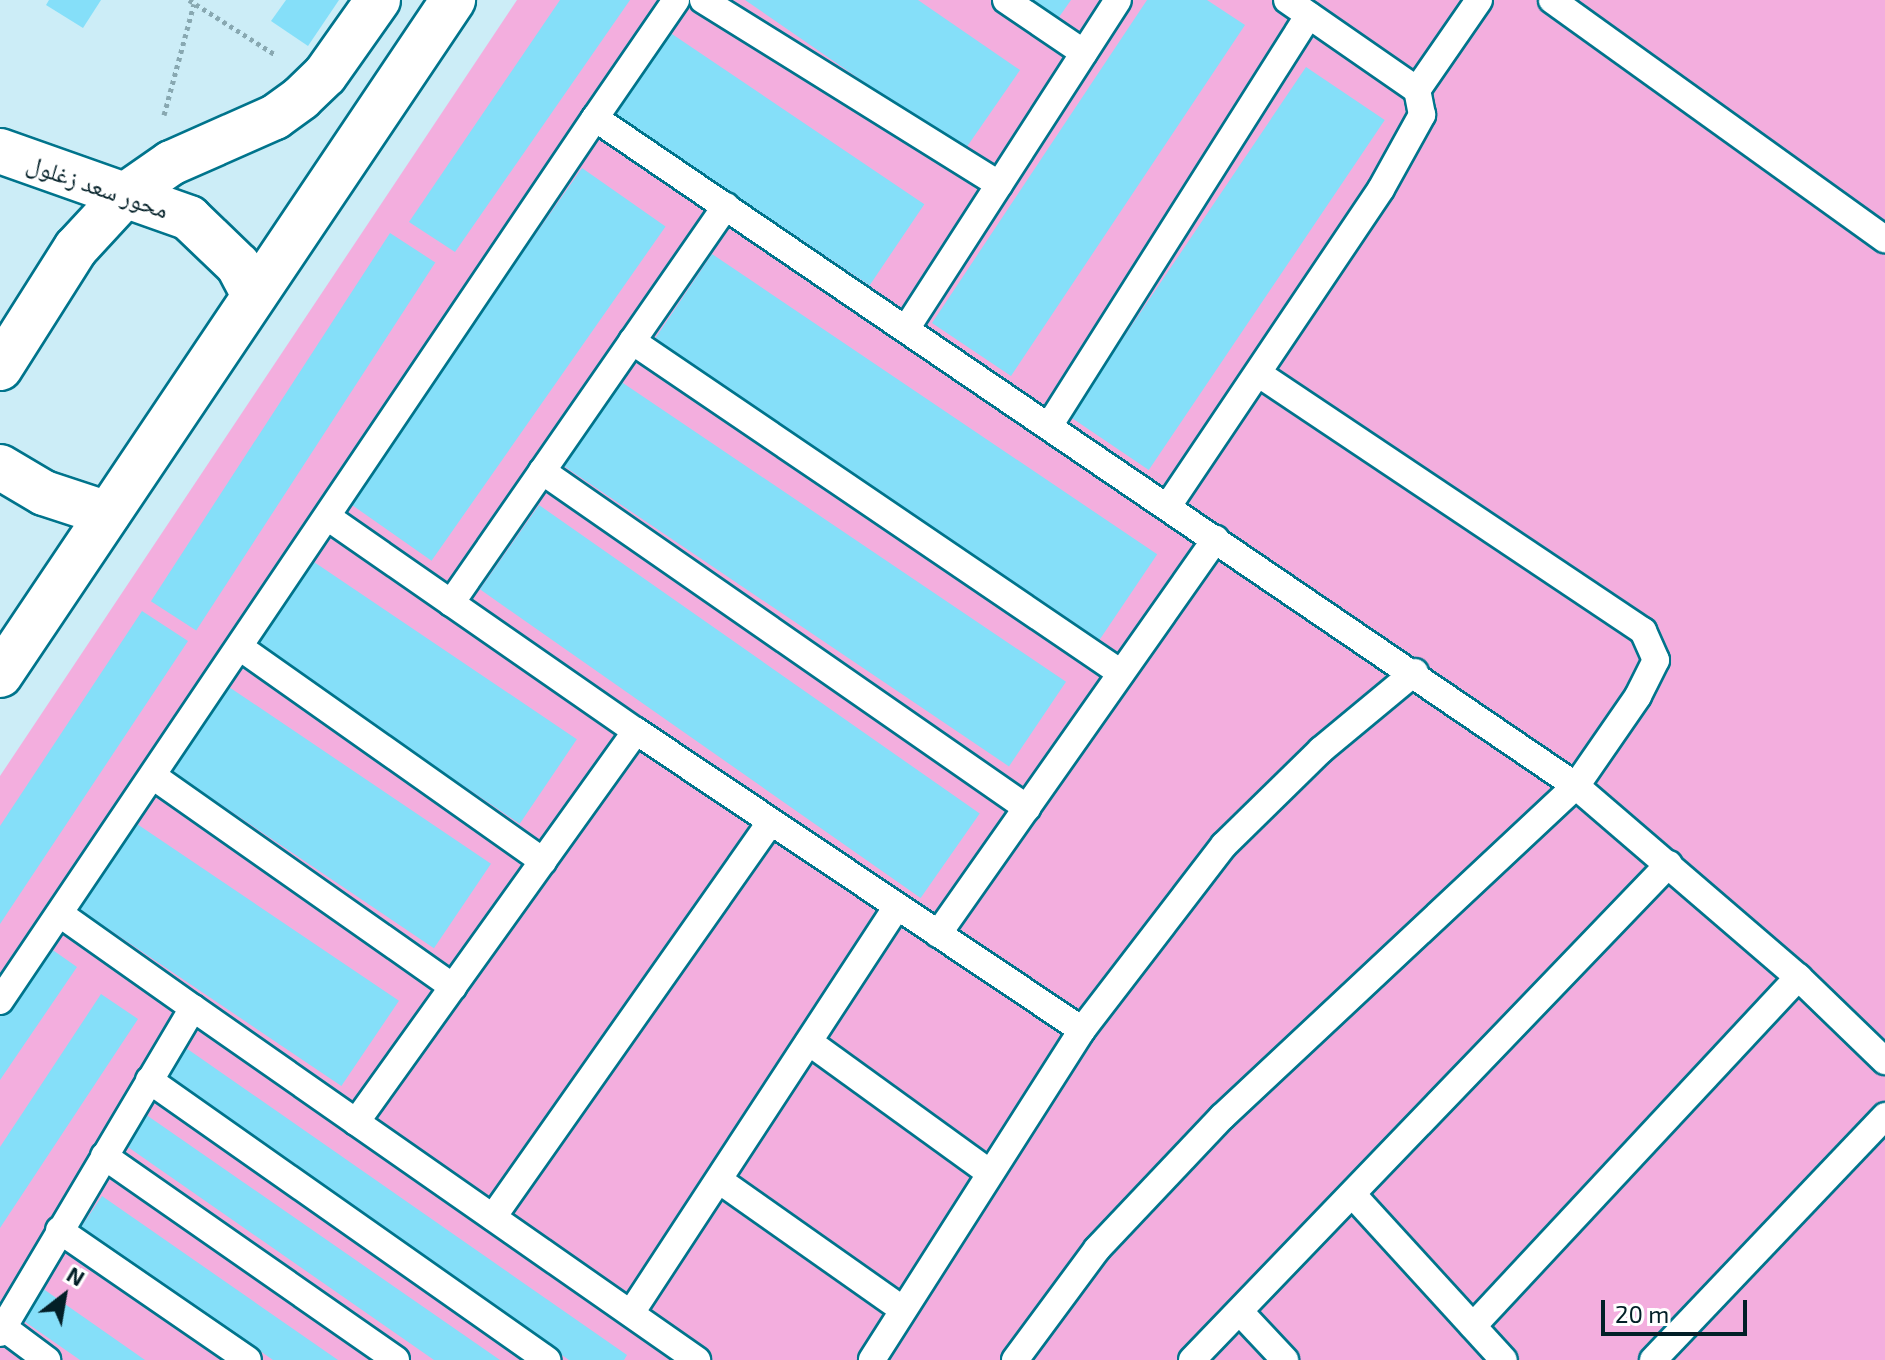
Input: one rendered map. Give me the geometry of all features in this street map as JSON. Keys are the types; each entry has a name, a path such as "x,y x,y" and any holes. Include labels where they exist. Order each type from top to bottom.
{"main road":[{"path":"0,368 76,248 136,187 196,150 275,117 317,81 378,0"},
{"path":"0,675 453,0"},
{"name":"محور سعد زغلول","path":"0,151 136,187 158,204 207,232 238,265 254,295"},
{"path":"0,467 44,493 108,514"}],"lane":[{"path":"0,1001 676,0"},
{"path":"703,0 999,184"},
{"path":"1006,0 1084,53"},
{"path":"906,329 1118,0"},
{"path":"1168,506 1381,189 1422,115 1417,90 1287,0"},
{"path":"1417,90 1479,0"},
{"path":"1552,0 1885,239"},
{"path":"1049,426 1309,15"},
{"path":"595,118 1415,672 1576,786 1798,977 1885,1061"},
{"path":"451,603 726,206"},
{"path":"632,341 1121,673"},
{"path":"1015,1360 1097,1249 1222,1117 1576,786 1638,696 1656,660 1643,631 1258,373"},
{"path":"542,471 1027,808"},
{"path":"329,518 636,731 1082,1030"},
{"path":"938,934 1216,539"},
{"path":"241,648 543,861"},
{"path":"872,1360 1082,1030 1224,845 1321,750 1415,672"},
{"path":"356,1122 636,731"},
{"path":"153,776 453,987"},
{"path":"493,1217 771,822"},
{"path":"1192,1360 1354,1196 1669,864"},
{"path":"631,1313 897,907"},
{"path":"60,914 631,1313 690,1358"},
{"path":"1473,1326 1798,977"},
{"path":"47,1360 1,1329 193,1008"},
{"path":"809,1042 990,1173"},
{"path":"149,1080 548,1360"},
{"path":"1653,1360 1885,1116"},
{"path":"104,1156 396,1360"},
{"path":"719,1180 903,1310"},
{"path":"1354,1196 1504,1360"},
{"path":"59,1230 248,1360"},
{"path":"1240,1312 1285,1360"}],"path":[{"path":"136,187 192,2 317,81"}],"shaded area":[{"path":"517,0 1885,0 1885,1360 0,1360 0,776"}],"building":[{"path":"49,0 101,0 83,28 46,5"},
{"path":"286,0 339,0 308,46 271,21"},
{"path":"560,0 630,0 455,252 409,222"},
{"path":"745,0 918,0 1020,70 964,151"},
{"path":"1028,0 1071,0 1057,20"},
{"path":"1147,0 1207,0 1245,25 1011,376 932,323"},
{"path":"669,32 924,204 870,285 614,113"},
{"path":"1306,67 1385,120 1149,470 1070,417"},
{"path":"582,168 666,227 432,561 348,502"},
{"path":"390,233 435,262 196,631 151,601"},
{"path":"712,254 1157,554 1100,640 654,339"},
{"path":"620,381 1066,682 1009,766 563,466"},
{"path":"539,505 980,814 921,898 480,589"},
{"path":"314,562 577,739 520,824 257,647"},
{"path":"142,611 188,641 0,924 0,826"},
{"path":"229,687 491,864 434,948 172,772"},
{"path":"137,824 399,1001 341,1086 79,909"},
{"path":"47,946 77,967 0,1080 0,1015"},
{"path":"101,994 138,1019 0,1228 0,1147"},
{"path":"186,1048 627,1355 624,1360 569,1360 164,1079"},
{"path":"145,1114 500,1360 434,1360 125,1145"},
{"path":"102,1196 338,1360 273,1360 81,1227"},
{"path":"42,1288 145,1360 80,1360 21,1319"}]}
